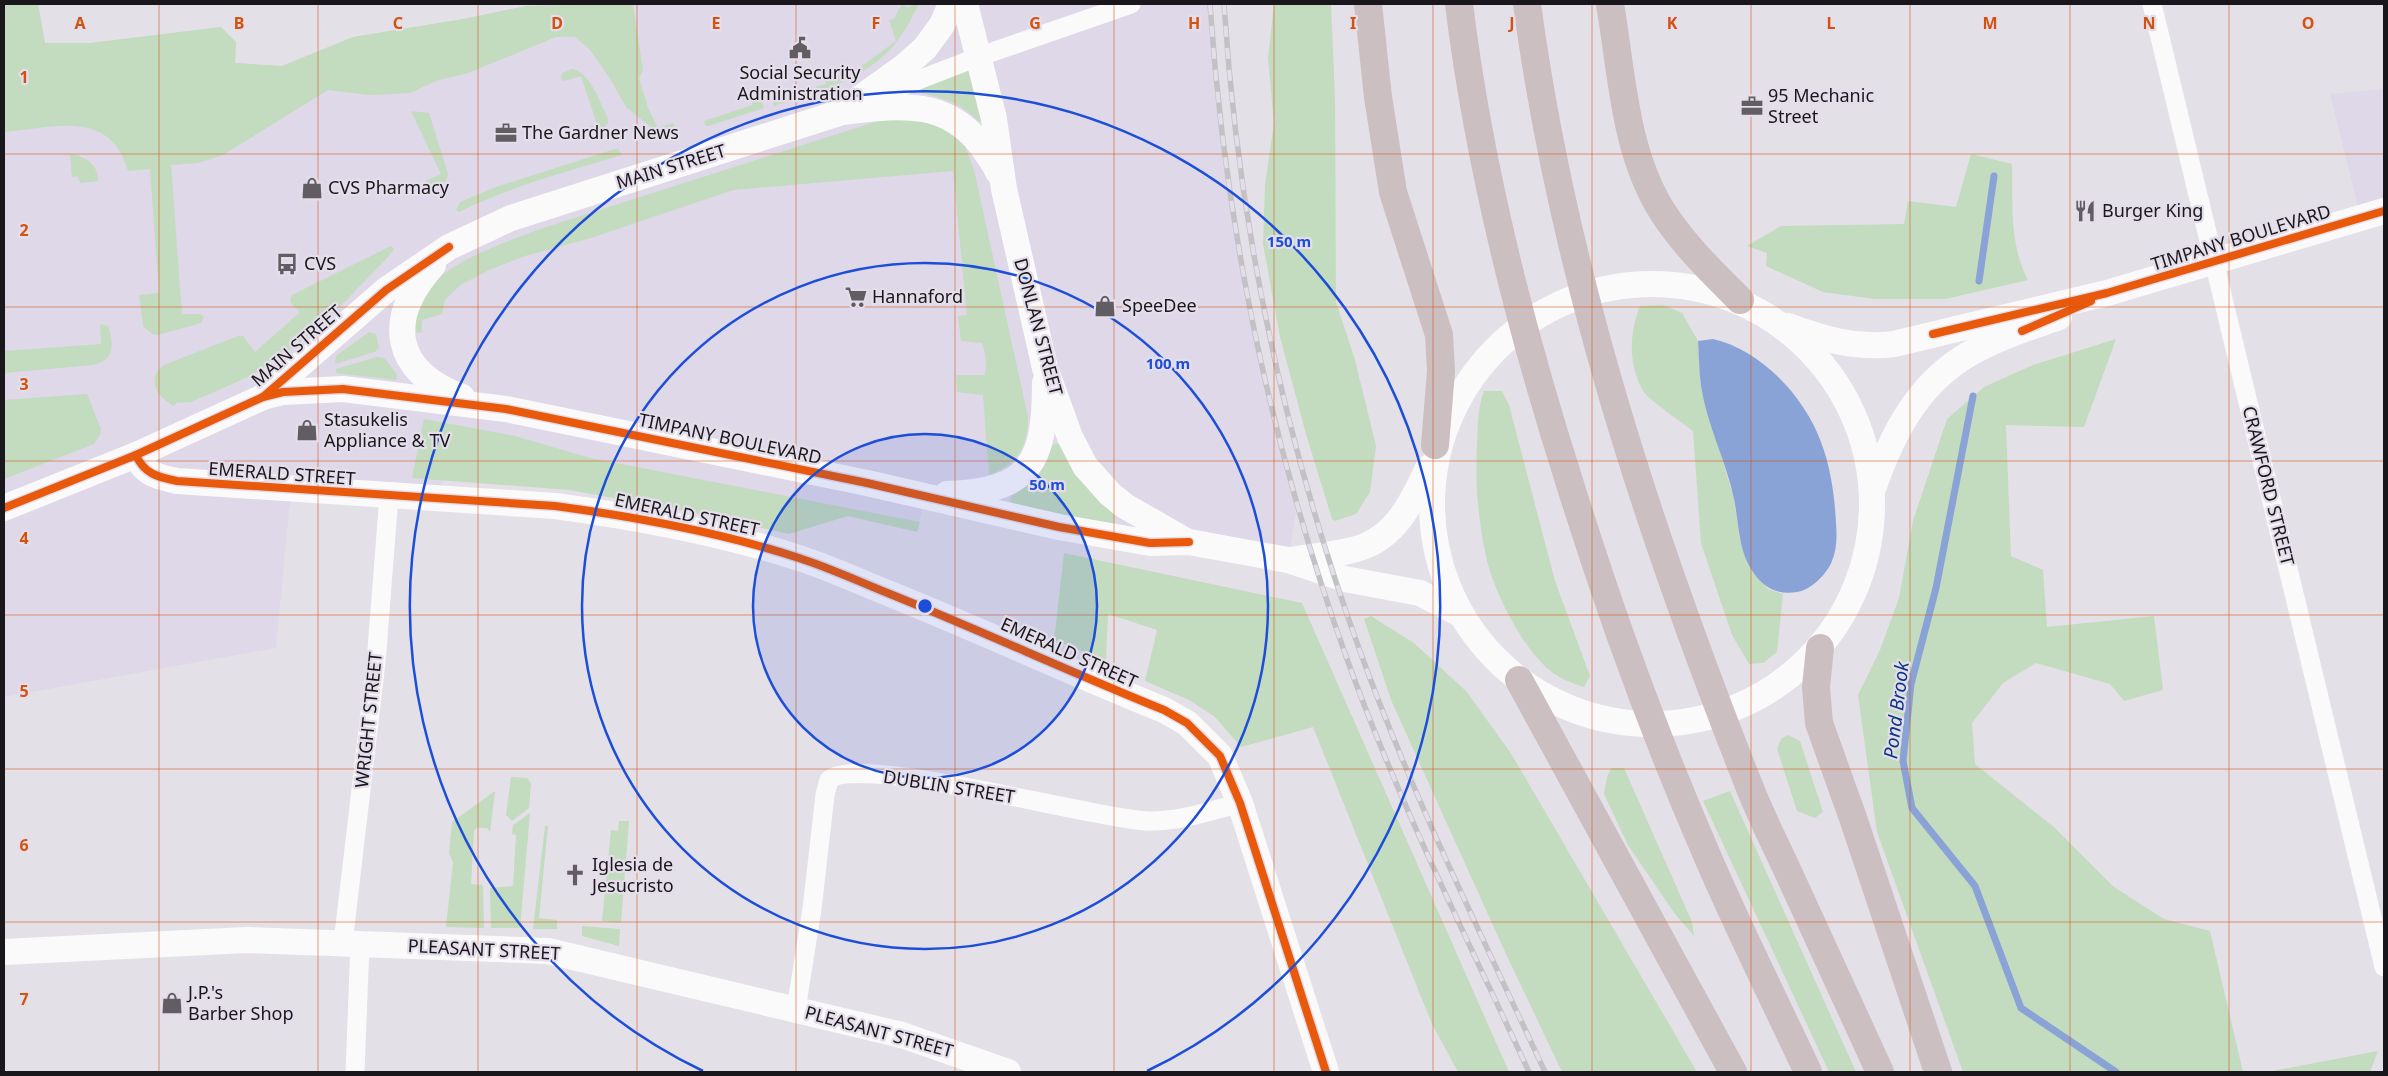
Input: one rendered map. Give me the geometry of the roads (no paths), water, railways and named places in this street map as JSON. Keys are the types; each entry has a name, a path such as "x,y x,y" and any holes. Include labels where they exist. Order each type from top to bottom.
{"highway":[{"path":"1368,4 1378,97 1394,192 1403,227 1439,335 1441,371 1433,454"},
{"path":"1460,4 1473,98 1504,246 1540,392 1596,568 1630,662 1688,810 1808,1072"},
{"path":"1527,4 1541,89 1567,218 1602,356 1635,469 1749,786 1880,1072"},
{"path":"1610,4 1623,89 1636,149 1647,181 1674,228 1740,300"},
{"path":"1820,648 1816,687 1818,714 1822,733 1853,818 1938,1072"},
{"path":"1519,680 1732,1072"}],"main road":[{"name":"MAIN STREET","path":"4,508 136,455 263,398 386,290 449,247 510,218 839,112 905,66 925,48 942,25 951,4"},
{"path":"965,4 978,57"},
{"name":"DONLAN STREET","path":"978,57 994,118 1004,189 1045,368 1070,437 1093,476 1125,506 1188,542"},
{"path":"839,112 904,106 932,110 951,117 967,129 984,148 996,166 1004,189"},
{"name":"TIMPANY BOULEVARD","path":"1288,560 1359,549 1385,534 1408,507 1452,408 1485,359 1500,344 1540,315 1576,298 1610,289 1642,285 1685,287 1740,300 1778,323 1838,343 1866,346 1886,345 2107,293 2384,211"},
{"name":"MAIN STREET","path":"449,247 418,281 404,312 402,335 406,354 418,370 439,389 472,401 506,409"},
{"name":"TIMPANY BOULEVARD","path":"1874,486 1893,436 1911,407 1954,364 1983,346 2062,316 2107,293"},
{"path":"1433,454 1432,513 1438,554 1450,589 1462,615 1500,662 1519,680 1554,700 1602,717 1634,721 1671,721 1712,714 1743,703 1768,690 1820,648 1849,602 1864,567 1869,542 1874,486 1855,425 1836,386 1810,352 1778,323"},
{"path":"917,496 975,493 1004,486 1023,471 1031,463 1042,436 1045,411 1045,368"},
{"name":"TIMPANY BOULEVARD","path":"263,398 290,391 343,389 506,409 867,482 917,496 1059,527 1150,543 1188,542 1288,560 1345,579 1420,593 1462,615"},
{"name":"EMERALD STREET","path":"136,455 146,471 177,481 389,496 505,501 609,514 742,542 801,558 988,634 1164,710 1187,723 1220,756 1240,804 1326,1072"},
{"name":"PLEASANT STREET","path":"4,952 247,940 548,951 902,1035 993,1070"}],"street":[{"name":"MAIN STREET","path":"839,112 906,83 1131,4"},
{"name":"CRAWFORD STREET","path":"2152,4 2384,967"},
{"name":"WRIGHT STREET","path":"355,1072 352,943 389,496"},
{"name":"DUBLIN STREET","path":"796,1009 812,909 825,795 829,780 835,776 848,773 914,778 976,788 1074,810 1146,821 1173,820 1240,804"}],"water":[{"path":"1713,339 1748,353 1779,377 1804,408 1821,442 1833,491 1836,548 1832,561 1826,571 1818,581 1802,591 1790,593 1777,591 1766,586 1753,572 1744,555 1731,485 1708,415 1701,386 1698,341"}],"waterway":[{"name":"Pond Brook","path":"1979,281 1994,176"},
{"name":"Pond Brook","path":"1973,396 1936,588 1911,684 1903,761 1912,808 1975,886 2021,1008 2116,1072"}],"railway":[{"path":"1210,4 1217,88 1240,254 1274,418 1296,499 1347,659 1388,764 1410,816 1529,1072"},
{"path":"1224,4 1231,87 1253,252 1269,334 1288,415 1334,575 1381,707 1425,813 1545,1072"}],"place":[{"name":"Social Security Administration","path":"800,48"},
{"name":"95 Mechanic Street","path":"1752,106"},
{"name":"The Gardner News","path":"506,133"},
{"name":"CVS Pharmacy","path":"312,188"},
{"name":"Burger King","path":"2085,211"},
{"name":"CVS","path":"287,264"},
{"name":"Hannaford","path":"856,297"},
{"name":"SpeeDee","path":"1105,306"},
{"name":"Stasukelis Appliance & TV","path":"307,430"},
{"name":"Iglesia de Jesucristo","path":"575,875"},
{"name":"J.P.'s Barber Shop","path":"172,1003"}]}
